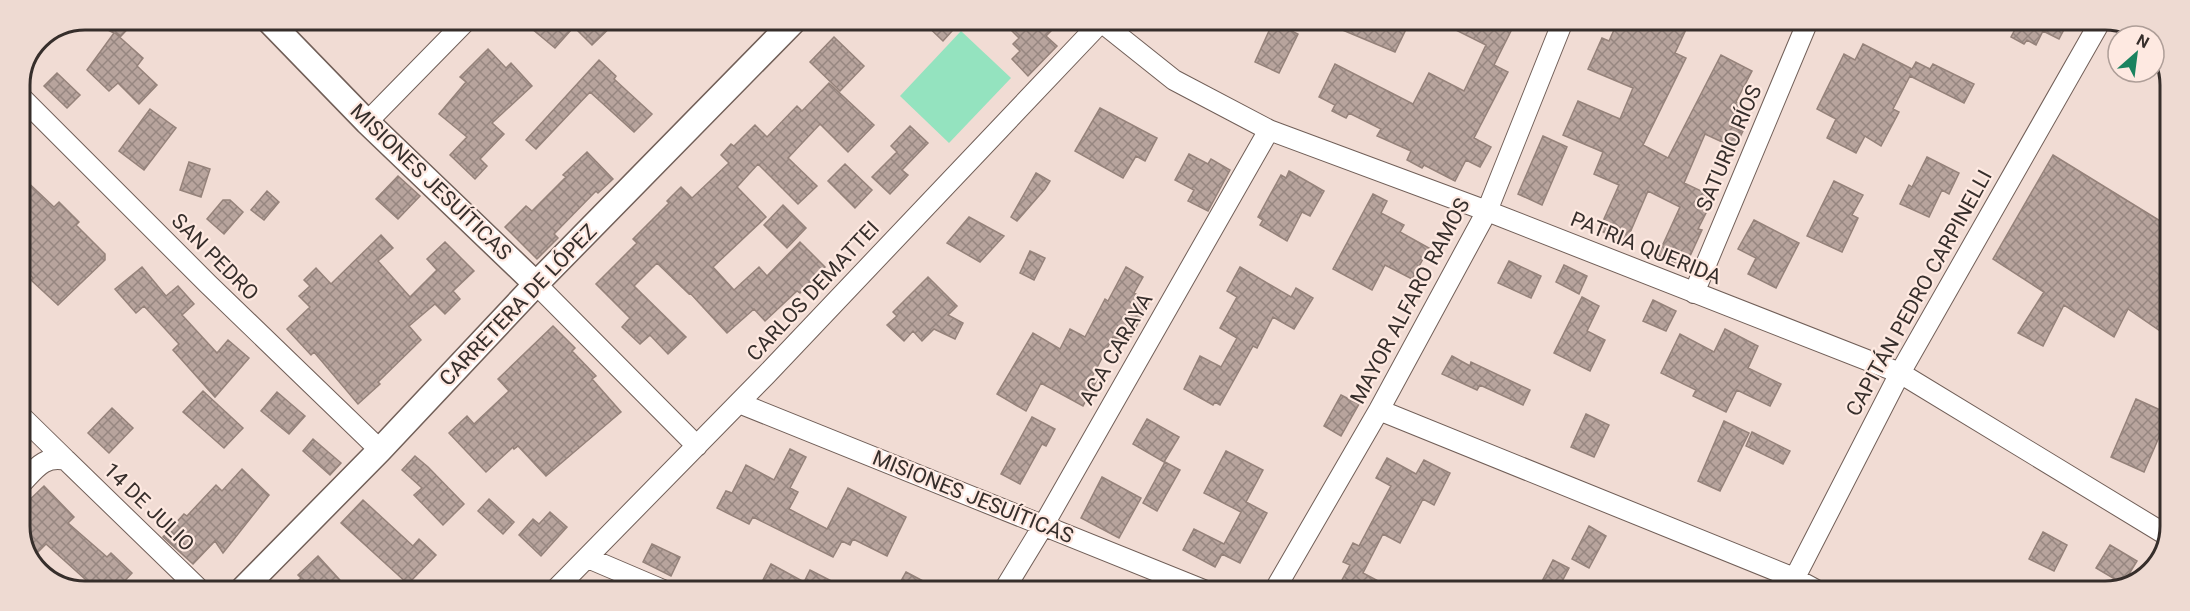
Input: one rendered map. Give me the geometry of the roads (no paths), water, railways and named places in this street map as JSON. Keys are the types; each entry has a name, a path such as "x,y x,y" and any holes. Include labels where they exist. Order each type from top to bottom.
{"main road":[{"name":"MISIONES JESUÍTICAS","path":"278,30 367,122 536,284"},
{"name":"CARRETERA DE LÓPEZ","path":"251,581 380,450 536,284 785,30"}],"street":[{"path":"367,122 457,30"},
{"name":"CARLOS DEMATTEI","path":"564,581 739,403 1091,30"},
{"name":"PATRIA QUERIDA","path":"1111,30 1174,80 1269,130 1487,211 1900,373 2160,531"},
{"name":"MAYOR ALFARO RAMOS","path":"1280,581 1379,411 1487,211 1559,30"},
{"name":"SATURIO RÍOS","path":"1694,293 1804,30"},
{"name":"CAPITÁN PEDRO CARPINELLI","path":"1793,581 1900,373 2095,30"},
{"name":"SAN PEDRO","path":"30,106 208,284 380,450"},
{"name":"ACA CARAYA","path":"1009,581 1269,130"},
{"name":"MISIONES JESUÍTICAS","path":"536,284 697,446"},
{"name":"MISIONES JESUÍTICAS","path":"739,403 1181,581"},
{"path":"1379,411 1782,581"},
{"name":"14 DE JULIO","path":"30,425 190,581"},
{"path":"30,474 40,464 53,458 65,459"},
{"path":"588,558 642,581"}]}
